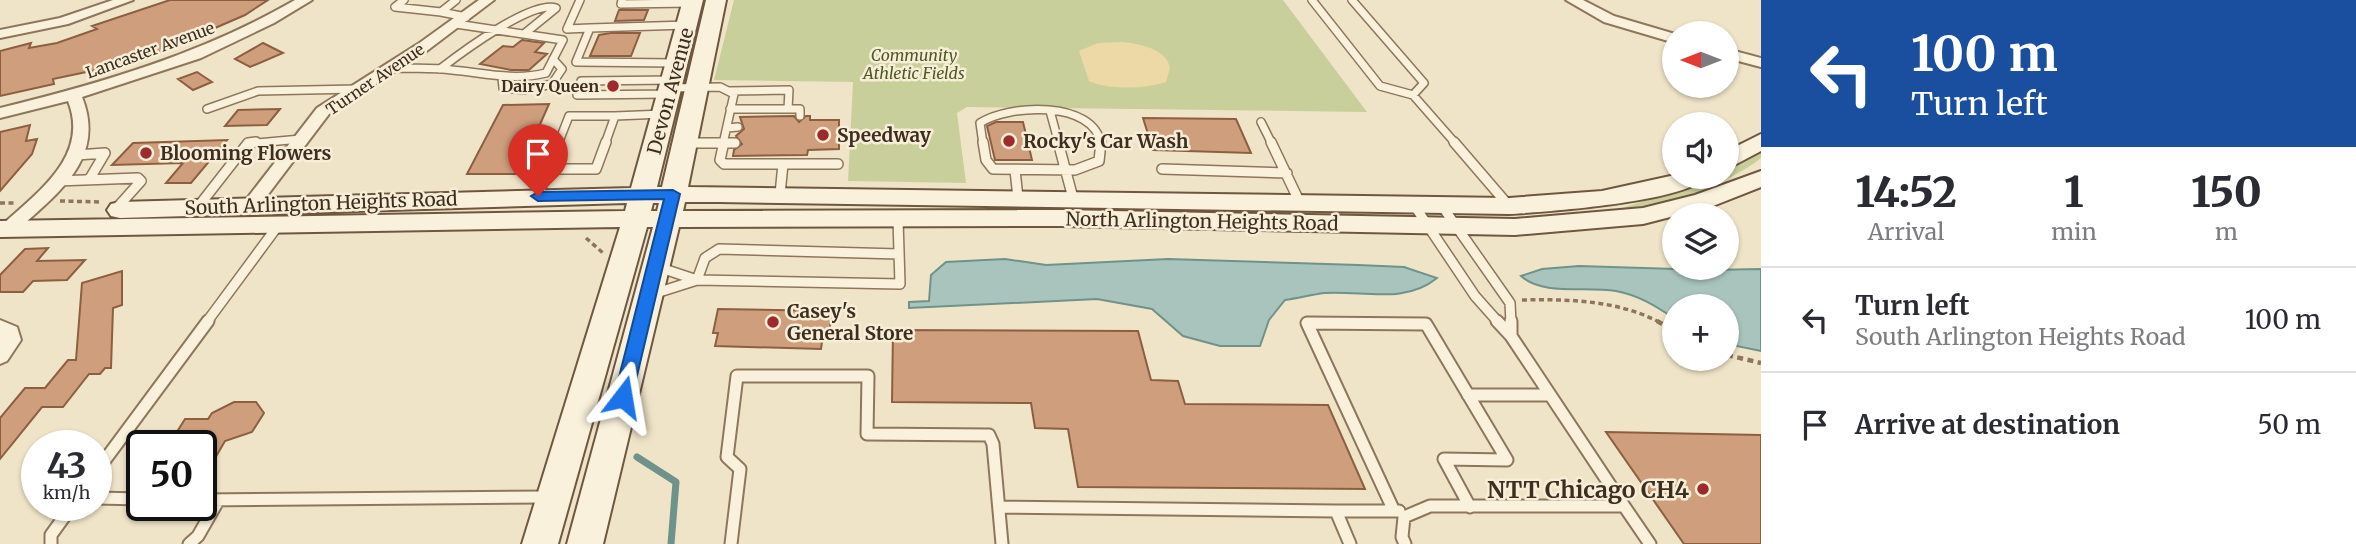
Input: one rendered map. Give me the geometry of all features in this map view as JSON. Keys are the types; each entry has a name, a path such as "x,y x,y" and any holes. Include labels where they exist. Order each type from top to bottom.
{"main road":[{"name":"Devon Avenue","path":"585,544 686,143 716,0"},
{"name":"Devon Avenue","path":"540,544 639,207 693,2"},
{"path":"1739,155 1761,141"},
{"name":"North Arlington Heights Road","path":"670,207 780,194 1073,198 1300,203 1547,226 1643,216 1704,201 1761,178"},
{"name":"North Arlington Heights Road","path":"639,207 898,219 1435,216 1616,196 1662,185"},
{"name":"South Arlington Heights Road","path":"8,221 118,206 198,207 538,196 639,207"},
{"name":"South Arlington Heights Road","path":"8,221 276,227 639,207"}],"street":[{"path":"0,34 63,21 126,0"},
{"name":"Lancaster Avenue","path":"0,113 74,96 197,54 258,27 304,0"},
{"name":"Turner Avenue","path":"251,205 323,111 461,21 487,0"},
{"path":"1573,0 1609,19 1662,34"},
{"path":"1740,56 1761,63"},
{"path":"8,221 57,181 77,155 83,122 74,96"},
{"path":"0,327 10,332 10,340 0,356"}],"lane":[{"path":"391,68 440,69 502,78 503,88 524,90 552,84 562,69 554,59 563,40 495,30 461,21 441,12 395,7 404,0"},
{"path":"441,12 456,0"},
{"path":"580,0 567,29 688,25"},
{"path":"622,0 621,4 693,2"},
{"path":"1312,0 1380,86 1413,95 1509,206"},
{"path":"1352,0 1424,83 1413,95"},
{"path":"440,69 531,2 551,3 556,8 524,34"},
{"path":"590,28 576,62 671,88"},
{"path":"671,88 581,80 577,95 671,88 720,88 734,94 720,160 724,164 783,164 796,160 838,164"},
{"path":"538,196 569,116 615,116 671,88"},
{"path":"207,109 258,91 358,89"},
{"path":"727,91 789,90 788,109"},
{"path":"730,109 800,109 800,116"},
{"path":"1012,111 1075,113 1087,117 1098,133 1102,151 1099,161 1082,169 1065,170 993,169 988,163 980,123 992,115 1012,111"},
{"path":"1050,111 1073,198"},
{"path":"547,169 596,169 615,116"},
{"path":"1261,122 1300,203"},
{"path":"727,128 738,127"},
{"path":"198,207 248,143 301,139"},
{"path":"686,143 735,143"},
{"path":"77,155 105,153 89,180"},
{"path":"780,194 783,164"},
{"path":"1162,169 1286,173"},
{"path":"1015,170 1018,198"},
{"path":"57,181 138,178 141,181 118,206"},
{"path":"1435,216 1475,296 1511,336 1650,544"},
{"path":"1435,216 1510,303 1511,336"},
{"path":"652,281 900,284 898,219"},
{"path":"112,450 276,227"},
{"path":"697,280 705,258 719,249 900,254"},
{"path":"652,281 697,280"},
{"path":"1394,512 1307,323 1426,324 1507,460 1444,459 1470,507"},
{"path":"731,544 740,469 727,457 737,376 868,376 867,434 989,435 1002,544"},
{"path":"1468,395 1550,395"},
{"path":"189,544 198,536 218,500 554,497"},
{"path":"1405,544 1402,537 1404,517 1430,506 1624,506"},
{"path":"999,507 1416,511"},
{"path":"1336,511 1349,544"},
{"path":"51,544 51,535 61,521"}],"path":[{"path":"60,201 118,206"},
{"path":"576,237 592,240 601,248 604,252 601,265"},
{"path":"1520,300 1616,304 1648,314 1662,323"},
{"path":"1739,358 1761,363"}],"green space":[{"name":"Community Athletic Fields","path":"734,0 1283,0 1367,112 967,107 957,113 966,183 848,181 853,82 714,80"},
{"path":"1761,153 1761,158 1739,172 1739,165"},
{"path":"1680,189 1707,189 1650,208 1616,210"}],"sand":[{"path":"1122,42 1151,48 1163,56 1170,68 1166,82 1127,87 1107,86 1089,81 1079,51 1098,43"}],"water":[{"path":"1005,259 1046,265 1168,259 1404,267 1437,278 1424,286 1397,294 1324,293 1285,300 1269,320 1260,346 1220,346 1183,336 1152,309 1097,299 909,308 909,302 929,301 931,275 946,262"},
{"path":"1579,266 1662,269 1662,280 1739,280 1739,269 1761,269 1761,351 1739,346 1739,294 1662,294 1662,311 1632,295 1616,291 1553,288 1530,282 1521,276 1542,269"}],"building":[{"path":"170,0 268,0 245,15 162,51 53,79 54,84 0,96 0,51 31,43 29,48 57,43 97,29 92,26"},
{"path":"619,10 648,10 644,20 615,21"},
{"path":"640,33 631,56 590,56 599,35"},
{"path":"522,40 544,43 535,52 547,54 529,70 511,70 480,64 503,46 513,47"},
{"path":"263,43 283,53 250,67 235,59"},
{"path":"197,72 212,82 193,90 178,79"},
{"path":"549,104 518,174 467,174 503,105"},
{"path":"280,109 267,125 225,126 238,110"},
{"name":"Speedway","path":"794,116 799,122 806,116 810,116 810,120 839,120 839,149 808,150 807,155 733,156 734,150 742,144 736,136 744,129 740,117"},
{"path":"1143,118 1236,119 1251,153 1153,150"},
{"name":"Rocky's Car Wash","path":"996,122 1023,122 1032,160 995,160 987,126"},
{"path":"30,125 26,141 37,139 32,154 0,191 0,132"},
{"path":"227,140 191,183 166,183 183,163 112,165 133,143"},
{"path":"48,248 37,261 85,260 67,280 33,281 23,292 0,292 0,275 25,249"},
{"path":"122,271 122,305 113,308 111,368 105,368 100,374 89,374 63,407 42,407 0,459 0,418 25,388 45,388 68,360 76,360 82,283"},
{"name":"Casey's General Store","path":"718,309 832,311 829,335 823,335 821,349 715,346 718,333 713,333"},
{"path":"893,330 1138,331 1151,380 1178,381 1185,404 1328,405 1365,489 1078,487 1068,429 1035,428 1031,403 892,402"},
{"path":"234,402 256,402 264,413 252,432 225,441 217,455 217,430 178,430 185,419 208,419 212,413"},
{"name":"NTT Chicago CH4","path":"1606,432 1761,435 1761,544 1684,544"}],"waterway":[{"path":"637,457 676,482 671,544"}],"place":[{"name":"Dairy Queen","path":"613,86"},
{"name":"Speedway","path":"823,135"},
{"name":"Rocky's Car Wash","path":"1009,141"},
{"name":"Blooming Flowers","path":"146,153"},
{"name":"Casey's General Store","path":"773,322"},
{"name":"NTT Chicago CH4","path":"1703,489"}],"route":[{"path":"538,196 673,194 623,397"}]}
